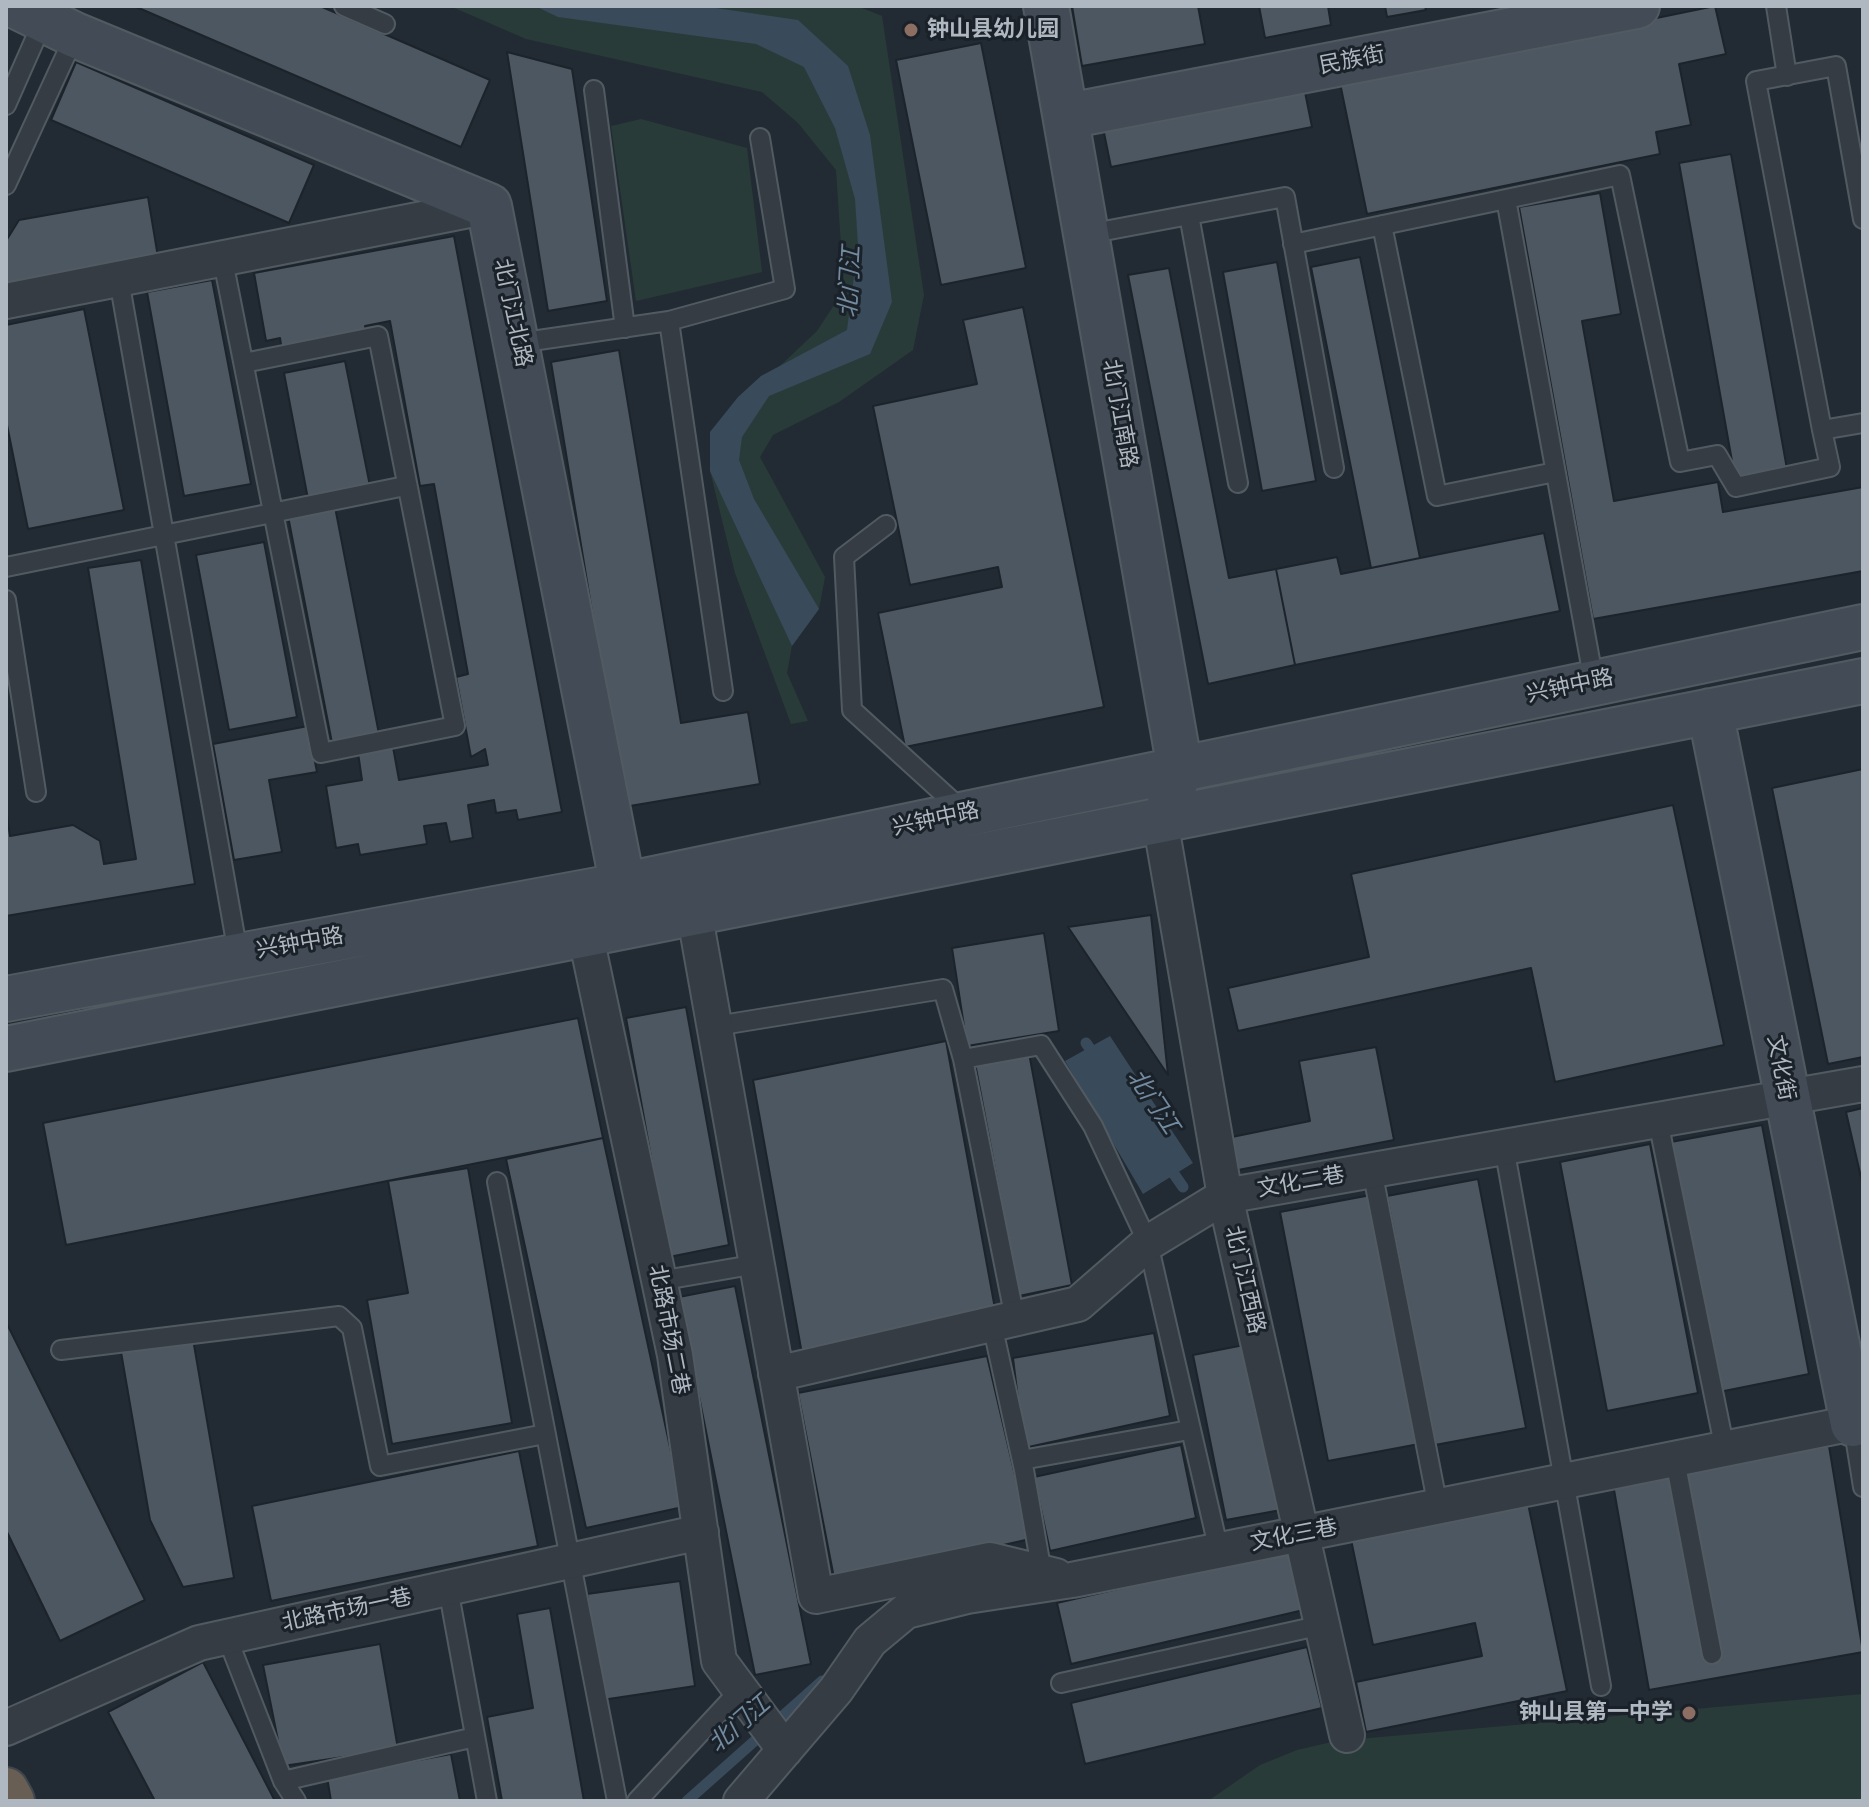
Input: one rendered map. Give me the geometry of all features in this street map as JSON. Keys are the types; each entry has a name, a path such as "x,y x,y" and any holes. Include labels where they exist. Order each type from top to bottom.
{"highway":[{"path":"6,1790 12,1801"}],"main road":[{"name":"北门江南路","path":"1046,6 1068,116 1180,769"},
{"name":"民族街","path":"1068,116 1637,6"},
{"path":"45,20 489,206"},
{"name":"北门江北路","path":"489,206 628,905"},
{"name":"兴钟中路","path":"628,905 685,872 1863,627"},
{"name":"兴钟中路","path":"6,1049 242,979 628,905 696,913 1863,681"},
{"name":"文化街","path":"1710,711 1785,1098 1858,1423"},
{"path":"1160,820 1180,769"},
{"name":"兴钟中路","path":"6,999 242,979"}],"street":[{"path":"6,301 223,261 489,206"},
{"name":"北门江西路","path":"1160,820 1225,1196 1347,1735"},
{"path":"685,872 696,913 816,1596 990,1560 1057,1577"},
{"name":"北路市场二巷","path":"581,914 675,1355 719,1661 785,1750"},
{"name":"文化二巷","path":"776,1374 1078,1304 1148,1243 1225,1196 1863,1084"},
{"name":"文化三巷","path":"741,1801 836,1690 870,1641 906,1611 1057,1577 1219,1551 1858,1423"},
{"name":"北路市场一巷","path":"6,1728 199,1643 701,1532"}],"lane":[{"path":"344,6 385,24"},
{"path":"1776,6 1787,76"},
{"path":"6,105 45,20"},
{"path":"6,185 45,20"},
{"path":"1293,244 1620,175 1680,462 1717,455 1736,487 1830,467 1756,81 1836,66 1856,142 1863,219"},
{"path":"594,90 625,328"},
{"path":"518,343 669,321 785,289 760,138"},
{"path":"1088,234 1285,197 1334,468"},
{"path":"1506,199 1594,682"},
{"path":"1189,215 1238,483"},
{"path":"1382,225 1437,496 1555,472"},
{"path":"223,261 321,753 455,726 405,486 378,336 244,363"},
{"path":"119,280 242,979"},
{"path":"669,321 723,691"},
{"path":"1822,430 1863,423"},
{"path":"6,567 405,486"},
{"path":"886,525 844,557 852,710 966,814"},
{"path":"6,600 36,792"},
{"path":"716,1026 943,989 963,1059 1004,1321 1022,1460 1057,1577"},
{"path":"963,1059 1041,1045 1093,1126 1148,1243 1219,1551"},
{"path":"1658,1121 1725,1450"},
{"path":"1504,1147 1601,1686"},
{"path":"1372,1170 1438,1507"},
{"path":"497,1182 617,1801"},
{"path":"659,1281 757,1264"},
{"path":"61,1350 339,1316 352,1328 380,1466 545,1434"},
{"path":"1858,1423 1863,1487"},
{"path":"1022,1460 1189,1430"},
{"path":"1675,1460 1712,1654"},
{"path":"448,1588 487,1801"},
{"path":"1061,1683 1322,1625"},
{"path":"227,1637 283,1781 296,1801"},
{"path":"637,1801 740,1690"},
{"path":"283,1781 475,1737"}],"shaded area":[{"path":"450,6 857,6 882,16 924,295 913,350 839,402 773,435 760,457 825,577 819,609 792,646 787,673 808,721 791,724 735,573 710,471 710,432 817,331 844,290 836,170 798,123 762,92 526,39"},
{"path":"641,119 747,148 762,272 636,301 611,126"},
{"name":"钟山县第一中学","path":"1863,1694 1863,1801 1208,1801 1260,1765 1297,1750 1336,1741"}],"water":[{"path":"535,6 702,6 798,20 848,66 870,135 892,302 870,354 769,396 742,437 739,460 754,499 819,609 792,646 710,471 710,432 738,397 761,376 847,330 858,245 855,199 835,128 804,67 756,44 558,17"},
{"path":"1110,1036 1193,1163 1143,1194 1065,1061"}],"building":[{"path":"134,6 320,6 490,80 461,147"},
{"path":"1072,6 1198,6 1205,44 1082,66"},
{"path":"1259,6 1328,6 1331,25 1265,38"},
{"path":"1385,6 1425,6 1426,10 1387,17"},
{"path":"1715,6 1726,54 1679,64 1691,125 1656,132 1660,154 1367,214 1340,83"},
{"path":"981,43 1026,268 941,285 896,60"},
{"path":"507,52 572,69 607,301 548,311"},
{"path":"76,62 314,165 289,223 51,120"},
{"path":"1303,82 1312,127 1111,167 1102,123"},
{"path":"1731,154 1787,469 1735,478 1679,163"},
{"path":"1600,193 1621,314 1582,321 1614,501 1718,482 1723,512 1863,487 1863,571 1593,619 1519,207"},
{"path":"148,197 159,263 6,289 6,241 19,220"},
{"path":"454,236 562,812 518,820 516,810 496,813 494,800 468,805 473,838 450,842 446,823 424,826 427,844 360,855 358,844 336,848 326,786 362,780 358,753 393,747 399,780 488,765 485,749 471,757 456,677 468,674 434,484 420,486 390,321 365,326 368,336 282,351 280,338 266,341 254,273"},
{"path":"1360,257 1420,558 1371,568 1311,267"},
{"path":"1277,262 1316,481 1262,491 1223,272"},
{"path":"1169,268 1229,578 1276,569 1295,665 1208,684 1128,275"},
{"path":"212,280 251,484 184,496 147,292"},
{"path":"1023,307 1104,707 905,747 878,613 1002,587 998,567 910,585 873,406 977,384 963,320"},
{"path":"84,309 124,510 28,529 6,420 6,325"},
{"path":"619,350 681,723 748,712 760,784 624,807 551,362"},
{"path":"345,361 370,486 308,499 284,373"},
{"path":"335,507 379,734 332,743 288,516"},
{"path":"1544,533 1560,611 1295,665 1276,569 1337,557 1341,574"},
{"path":"264,542 297,717 229,730 196,555"},
{"path":"141,560 195,884 6,916 6,809 10,836 73,825 100,841 104,864 136,859 88,568"},
{"path":"308,726 317,772 269,780 282,852 234,860 213,744"},
{"path":"1863,769 1863,1057 1828,1064 1772,788"},
{"path":"1673,805 1724,1045 1555,1082 1531,968 1238,1031 1228,988 1369,957 1351,874"},
{"path":"1151,915 1168,1075 1068,927"},
{"path":"1044,933 1059,1031 967,1046 952,948"},
{"path":"686,1007 729,1245 669,1257 626,1018"},
{"path":"578,1018 603,1138 66,1245 43,1123"},
{"path":"946,1041 996,1314 802,1354 753,1080"},
{"path":"1376,1047 1394,1140 1238,1170 1232,1137 1310,1121 1299,1061"},
{"path":"1029,1053 1072,1285 1019,1296 975,1063"},
{"path":"1863,1108 1863,1186 1846,1112"},
{"path":"1762,1125 1809,1374 1719,1392 1671,1142"},
{"path":"603,1138 683,1507 586,1528 506,1159"},
{"path":"1650,1144 1698,1393 1607,1411 1560,1162"},
{"path":"468,1168 512,1423 392,1444 367,1300 408,1293 388,1181"},
{"path":"1478,1179 1526,1428 1435,1445 1387,1196"},
{"path":"1371,1195 1419,1444 1328,1461 1280,1212"},
{"path":"735,1286 811,1664 755,1675 679,1297"},
{"path":"6,1322 145,1600 60,1641 6,1530"},
{"path":"1154,1333 1170,1416 1024,1448 1013,1358"},
{"path":"193,1339 234,1578 183,1587 150,1520 121,1352"},
{"path":"1249,1344 1281,1510 1226,1520 1193,1355"},
{"path":"987,1356 1030,1539 835,1583 798,1393"},
{"path":"1181,1445 1196,1518 1050,1551 1034,1477"},
{"path":"1829,1446 1863,1652 1649,1690 1613,1484"},
{"path":"519,1451 538,1546 271,1601 252,1506"},
{"path":"1526,1494 1567,1691 1366,1732 1356,1682 1482,1656 1475,1623 1373,1645 1349,1530"},
{"path":"1294,1548 1308,1609 1071,1664 1057,1603"},
{"path":"680,1581 695,1686 602,1700 587,1594"},
{"path":"550,1608 584,1801 502,1801 487,1717 533,1708 517,1614"},
{"path":"380,1644 398,1749 283,1766 263,1665"},
{"path":"1307,1647 1322,1708 1085,1764 1071,1703"},
{"path":"203,1662 275,1801 155,1801 108,1712"},
{"path":"451,1754 460,1801 331,1801 327,1777"}],"waterway":[{"name":"北门江","path":"1086,1043 1098,1060"},
{"name":"北门江","path":"1167,1164 1183,1187"},
{"name":"北门江","path":"687,1801 822,1681"}],"place":[{"name":"钟山县幼儿园","path":"911,30"},
{"name":"钟山县第一中学","path":"1689,1713"}]}
